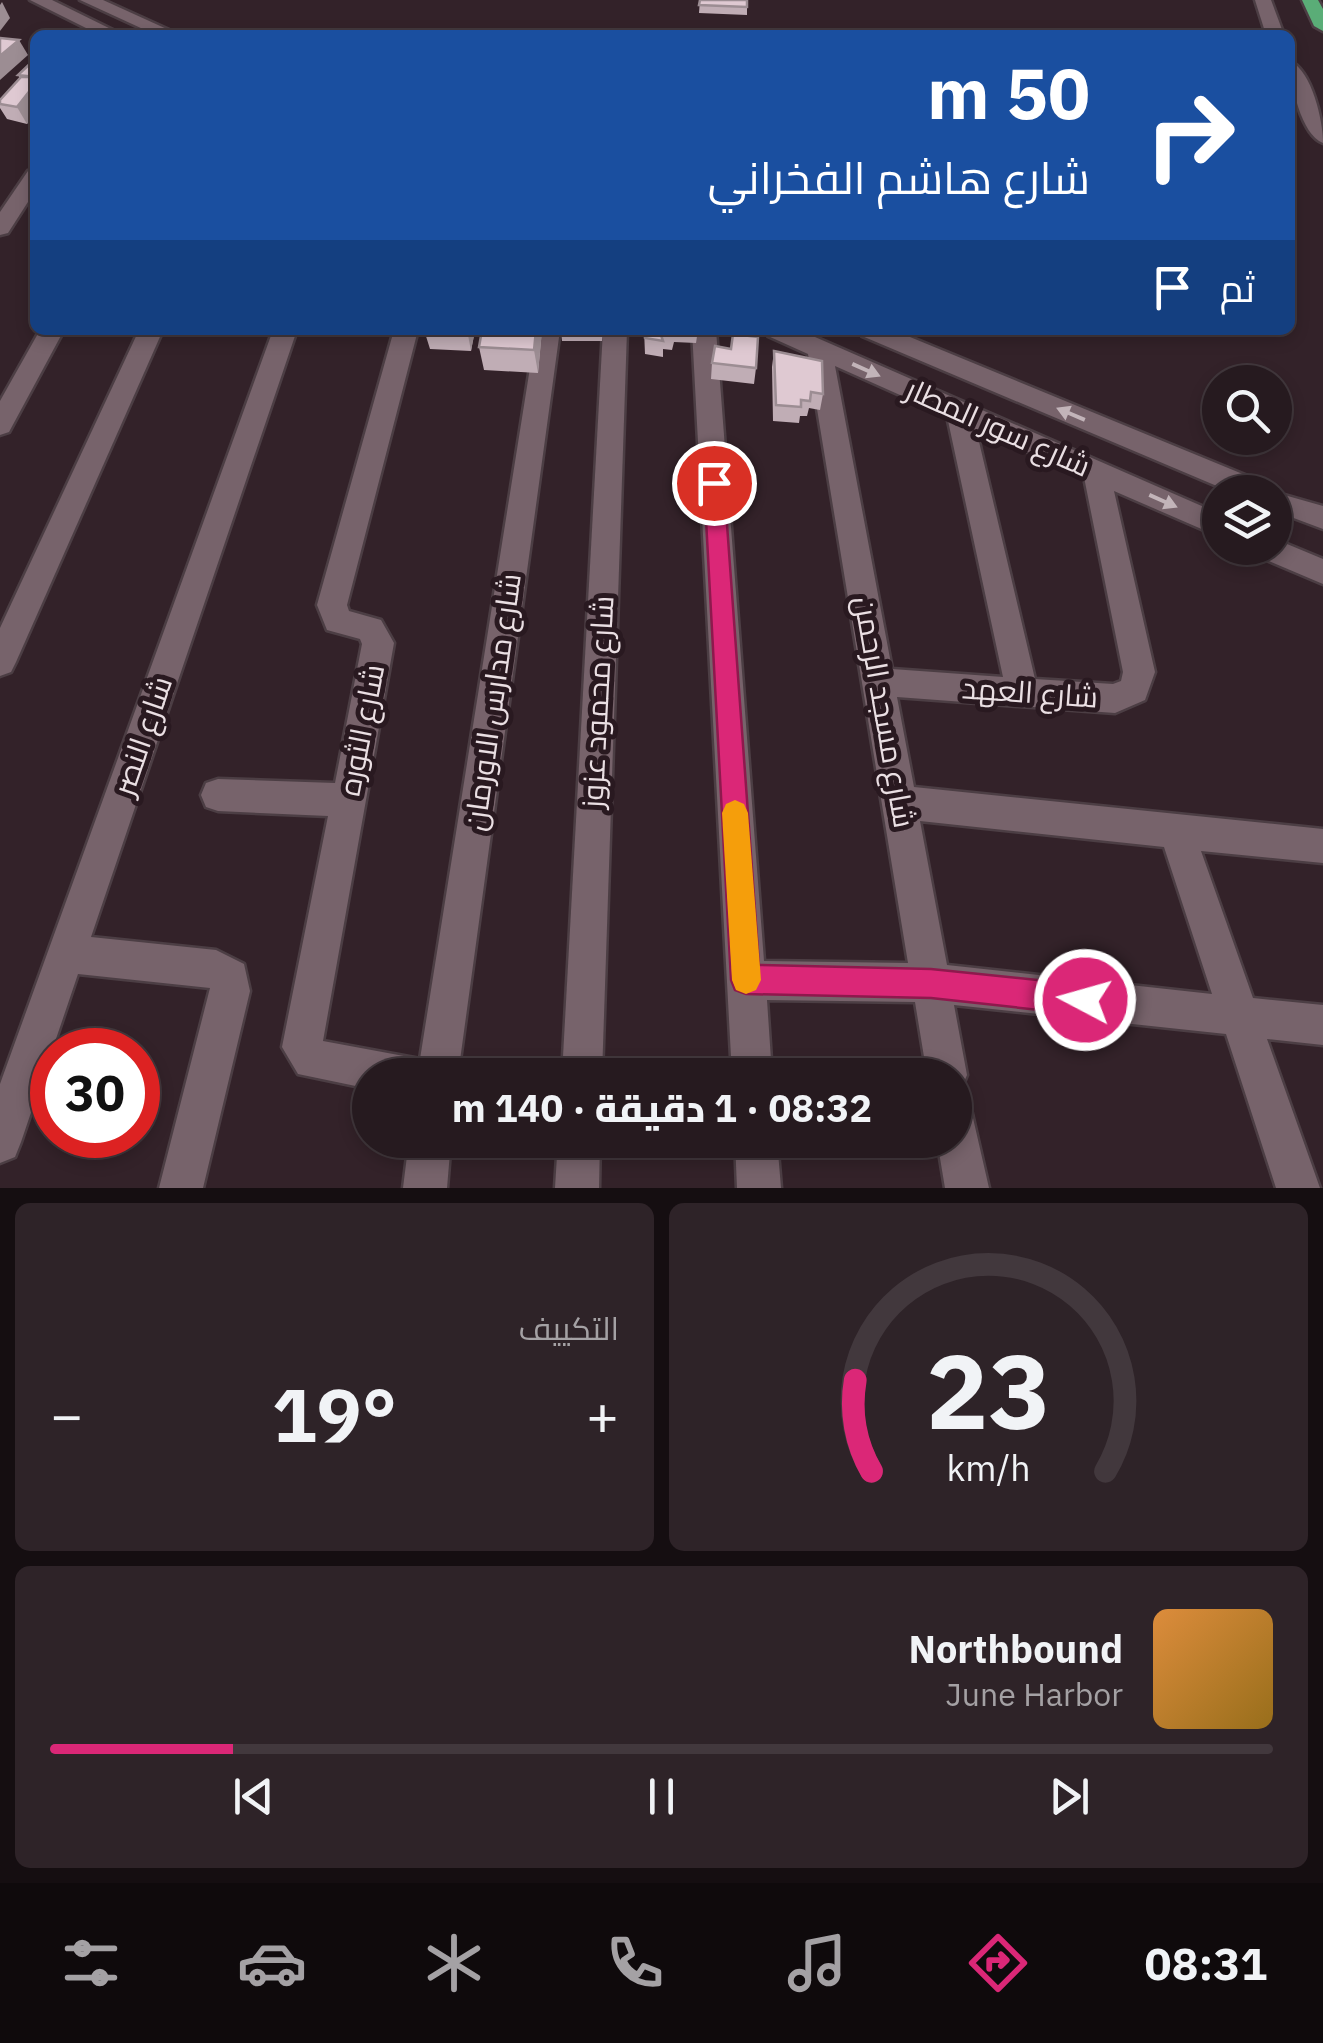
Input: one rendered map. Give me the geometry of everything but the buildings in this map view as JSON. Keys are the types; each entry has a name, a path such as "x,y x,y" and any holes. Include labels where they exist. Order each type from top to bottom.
{"highway":[{"path":"1310,0 1323,26"}],"street":[{"path":"38,0 102,30"},
{"path":"88,0 159,30"},
{"path":"1262,0 1273,30"},
{"path":"59,30 69,16"},
{"path":"1295,78 1323,138"},
{"path":"0,228 30,183"},
{"path":"0,425 49,335"},
{"path":"0,662 149,335"},
{"name":"شارع النصر","path":"0,1142 283,335"},
{"name":"شارع الثوره","path":"352,1066 312,1060 302,1047 378,643 370,629 338,621 332,604 405,335"},
{"name":"شارع مدارس الاورمان","path":"441,1058 547,335"},
{"name":"شارع محمود عزوز","path":"583,1058 615,335"},
{"path":"704,335 751,1058"},
{"name":"شارع سور المطار","path":"787,335 1202,518"},
{"name":"شارع سور المطار","path":"884,335 1217,475"},
{"name":"شارع مسجد الرحمن","path":"820,350 944,1058"},
{"path":"959,411 1022,692"},
{"name":"شارع العهد","path":"879,682 1115,699 1134,690 1138,682 1096,471"},
{"path":"1292,506 1323,518"},
{"path":"1292,559 1323,572"},
{"path":"218,795 348,800"},
{"path":"900,802 1323,846"},
{"path":"1176,832 1298,1188"},
{"path":"66,954 216,969 230,978 231,990 181,1188"},
{"path":"746,980 931,983 1323,1025"},
{"path":"425,1188 428,1158"},
{"path":"576,1188 578,1158"},
{"path":"757,1158 759,1188"},
{"path":"962,1158 967,1188"}],"slow traffic":[{"path":"735,813 746,980"}],"route":[{"path":"714,483 746,980 931,983 1085,1000"}]}
